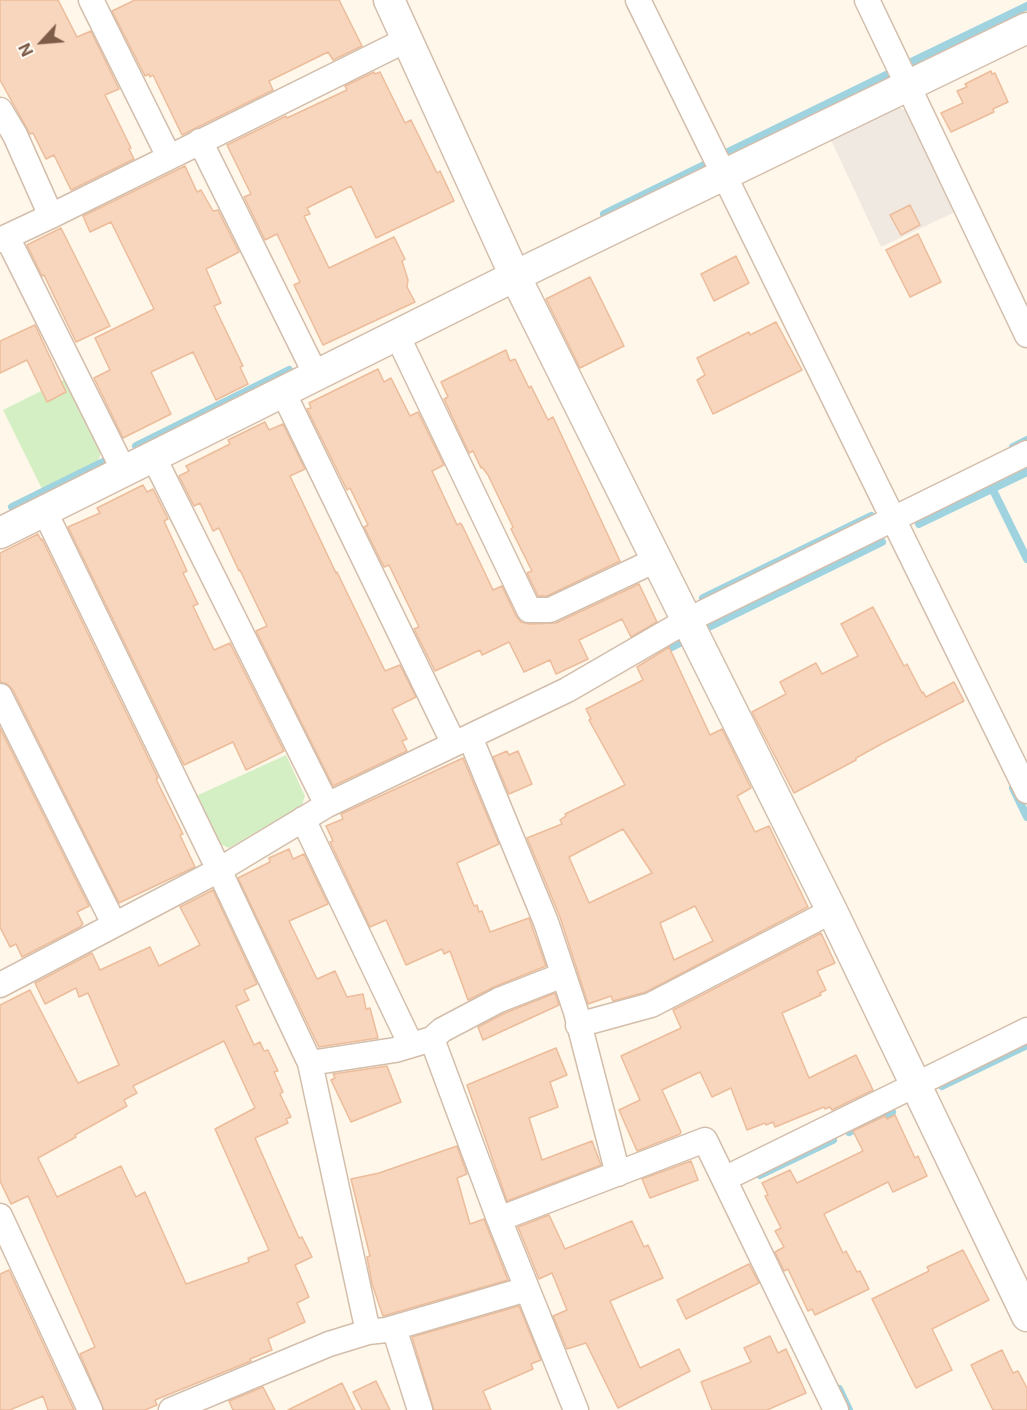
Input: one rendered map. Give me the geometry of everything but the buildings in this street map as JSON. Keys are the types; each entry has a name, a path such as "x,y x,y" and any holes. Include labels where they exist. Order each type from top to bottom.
{"street":[{"path":"91,0 169,157"},
{"path":"389,0 515,276 832,911 1027,1316"},
{"path":"638,0 1027,791"},
{"path":"867,0 1027,335"},
{"path":"0,532 515,276 1027,28"},
{"path":"124,471 3,238 408,39"},
{"path":"0,110 15,135 51,216"},
{"path":"200,141 316,375"},
{"path":"397,335 529,610 550,610 656,560"},
{"path":"283,392 462,741 546,922 576,1012 618,1174"},
{"path":"2,979 219,870 327,805 567,690 686,621 1027,453"},
{"path":"153,456 327,805"},
{"path":"44,510 310,1063 368,1332"},
{"path":"0,696 114,924"},
{"path":"303,819 421,1042 499,1219 576,1410"},
{"path":"578,1025 651,1005 832,911"},
{"path":"310,1063 395,1050 421,1042 499,1000 563,975"},
{"path":"724,1179 1027,1030"},
{"path":"499,1219 705,1140 836,1410"},
{"path":"0,1216 90,1410"},
{"path":"171,1410 213,1402 328,1344 368,1332 394,1328 527,1289"},
{"path":"394,1328 420,1410"}],"shaded area":[{"path":"898,107 911,113 957,211 881,247 831,140"}],"green space":[{"path":"65,379 101,452 98,461 42,489 3,410"},
{"path":"286,755 305,796 302,805 229,848 220,844 196,796"}],"waterway":[{"path":"911,62 1027,6"},
{"path":"728,152 890,73"},
{"path":"604,214 706,164"},
{"path":"136,446 289,370"},
{"path":"1013,447 1027,440"},
{"path":"12,507 103,462"},
{"path":"919,524 1027,472"},
{"path":"992,488 1027,559"},
{"path":"703,598 871,516"},
{"path":"711,626 882,542"},
{"path":"670,648 680,643"},
{"path":"1013,788 1027,817"},
{"path":"942,1086 1027,1045"},
{"path":"849,1132 892,1112"},
{"path":"760,1175 833,1140"},
{"path":"839,1389 849,1410"}]}
